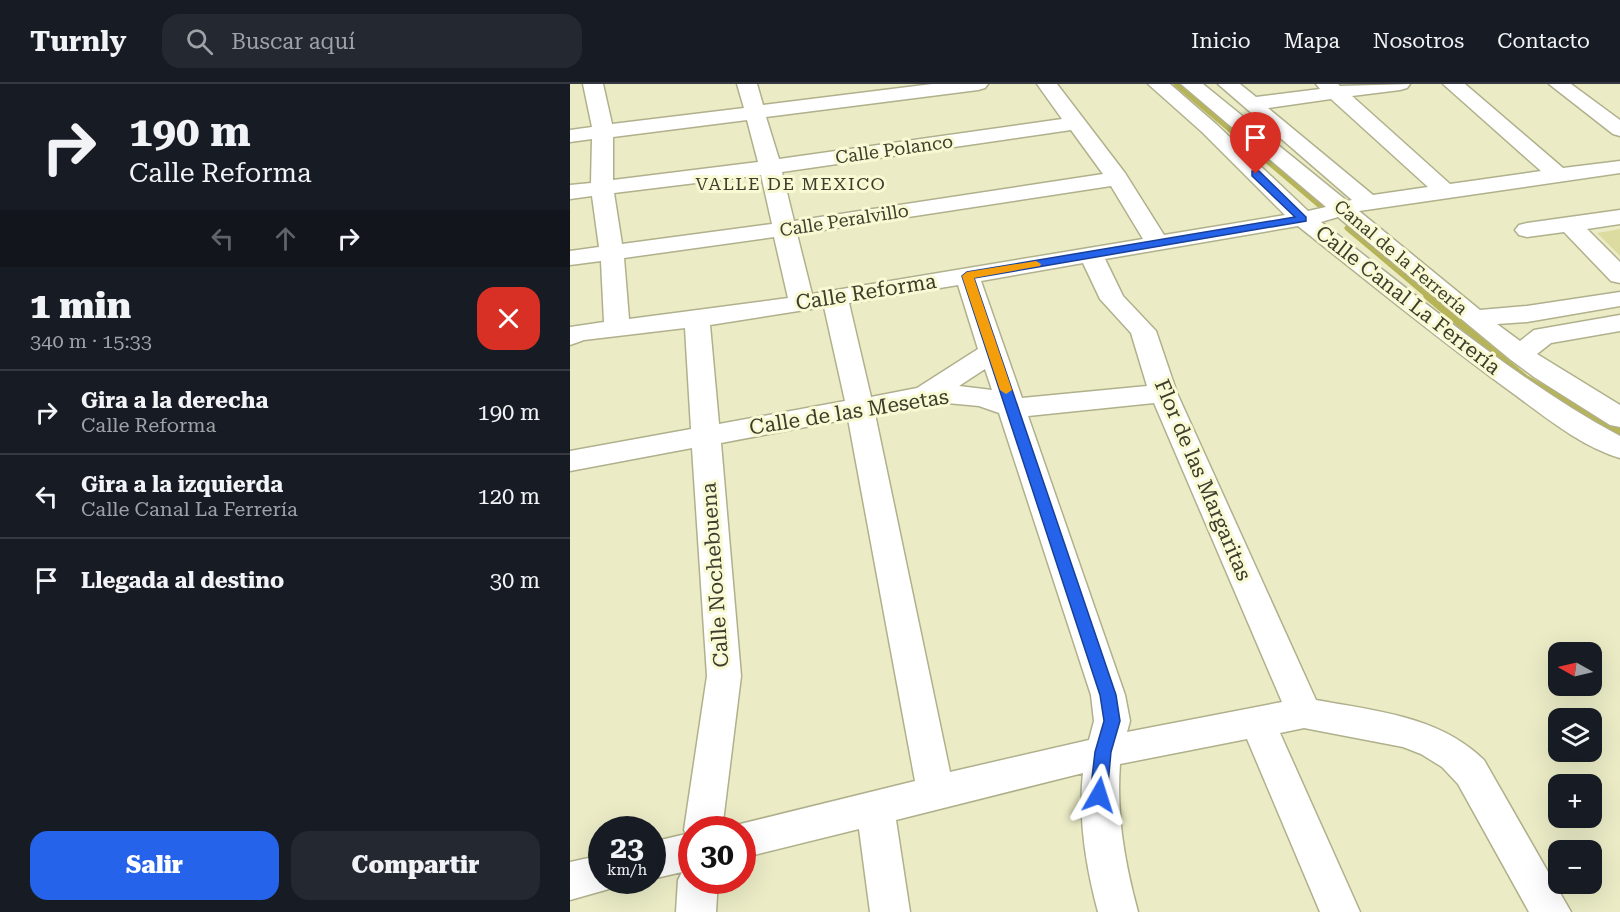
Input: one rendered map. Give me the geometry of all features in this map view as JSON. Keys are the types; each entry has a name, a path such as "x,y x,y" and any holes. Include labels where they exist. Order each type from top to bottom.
{"street":[{"path":"593,84 603,131 602,188 612,253 617,328"},
{"path":"747,84 770,167 801,302"},
{"path":"570,136 978,84"},
{"path":"1047,84 1117,178 1158,244"},
{"name":"Calle Canal La Ferrería","path":"1158,84 1209,128 1326,214 1501,372 1572,423 1620,448"},
{"name":"Canal de la Ferrería","path":"1191,84 1326,214 1475,318 1543,371 1620,418"},
{"path":"1228,84 1368,202"},
{"path":"1252,104 1331,88 1400,84"},
{"path":"1453,84 1560,177"},
{"path":"1559,84 1620,129"},
{"path":"1331,88 1445,191"},
{"name":"Calle Polanco","path":"570,192 770,167 1076,123"},
{"name":"Calle Reforma","path":"571,337 617,328 697,319 835,298 1158,244 1326,214 1368,202 1620,167"},
{"name":"Calle Peralvillo","path":"570,258 785,229 1117,178"},
{"path":"1527,230 1620,217"},
{"path":"1569,224 1620,276"},
{"name":"Flor de las Margaritas","path":"1091,254 1112,299 1143,332 1163,393 1304,713"},
{"path":"967,276 1108,695 1112,721 1103,752 1099,795 1107,871 1118,912"},
{"path":"835,298 860,409 936,793"},
{"path":"1475,318 1616,305"},
{"name":"Calle Nochebuena","path":"697,319 704,436 724,676 705,816"},
{"path":"1520,354 1543,336 1620,323"},
{"path":"925,396 993,351"},
{"name":"Calle de las Mesetas","path":"570,461 925,396 947,394 983,397 1012,408 1163,393"},
{"path":"756,837 1103,752 1304,713 1404,732 1434,743 1455,756 1471,772 1551,912"},
{"path":"1257,721 1340,912"},
{"path":"875,809 890,912"},
{"path":"570,881 588,877"},
{"path":"696,912 697,894"}],"green space":[{"path":"1620,229 1620,256 1597,233"}],"waterway":[{"path":"1176,84 1325,210"},
{"path":"1347,228 1429,297"},
{"path":"1427,296 1525,378 1620,431"}],"slow traffic":[{"path":"1006,390 967,276 1036,264"}],"district":[{"name":"VALLE DE MEXICO","path":"791,183"}],"route":[{"path":"1099,795 1103,752 1112,721 1108,695 967,276 1303,219 1256,174"}]}
